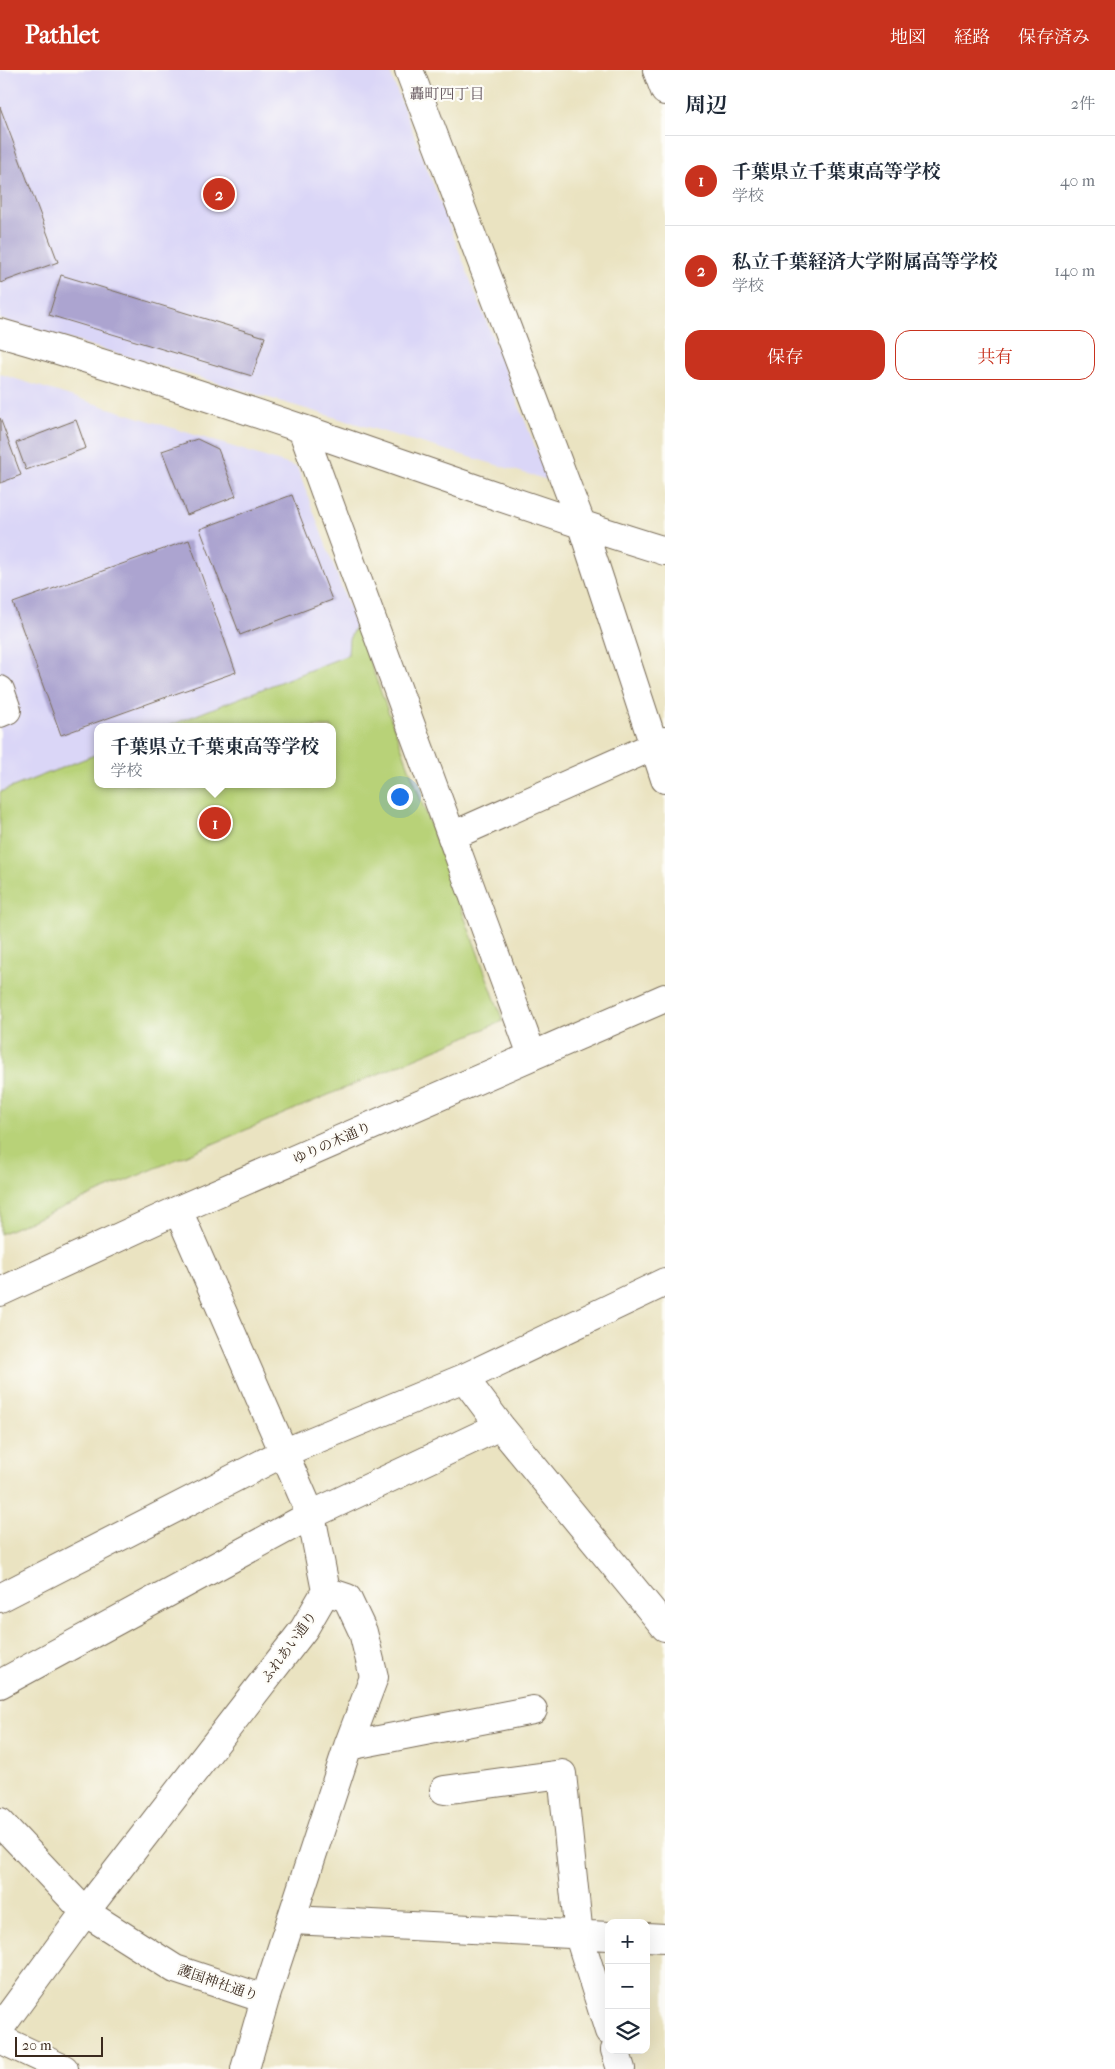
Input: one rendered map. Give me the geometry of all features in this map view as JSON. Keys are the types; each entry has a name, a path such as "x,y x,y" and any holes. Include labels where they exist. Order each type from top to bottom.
{"street":[{"path":"409,70 582,526 660,743 665,779"},
{"path":"657,70 665,91"},
{"path":"4,339 112,366 302,429 582,526 665,551"},
{"path":"302,429 532,1055"},
{"path":"0,690 7,710 0,713"},
{"path":"452,836 660,743"},
{"name":"ゆりの木通り","path":"0,1292 178,1210 665,998"},
{"path":"178,1210 311,1516 326,1592 347,1598 362,1632 374,1677 348,1746 265,1999"},
{"path":"0,1598 284,1453 464,1378 665,1282"},
{"path":"464,1378 500,1426 665,1627"},
{"path":"0,1684 311,1516 500,1426"},
{"name":"ふれあい通り","path":"0,2028 84,1912 304,1630 326,1592"},
{"path":"348,1746 532,1710"},
{"path":"444,1790 562,1774 579,1936 605,2018"},
{"name":"護国神社通り","path":"0,1822 84,1912 175,1969 265,1999 245,2069"},
{"path":"292,1920 605,1936"},
{"path":"650,1937 665,1938"},
{"path":"0,2039 64,2069"},
{"path":"616,2054 621,2069"}],"shaded area":[{"path":"0,70 389,70 548,480 0,319"},
{"path":"0,374 297,467 503,1021 0,1234"}],"green space":[{"path":"356,625 503,1021 0,1234 0,792 94,755 94,788 336,788 336,723 176,723 348,655 349,639"}],"building":[{"path":"0,107 58,262 0,283"},
{"path":"61,275 265,337 252,376 49,315"},
{"path":"0,418 21,475 0,483"},
{"path":"76,420 86,448 26,470 16,443"},
{"path":"197,439 218,449 236,496 187,515 162,451"},
{"path":"292,495 332,600 240,635 200,529"},
{"path":"189,540 236,672 61,735 13,603"}],"place":[{"name":"私立千葉経済大学附属高等学校","path":"219,194"},
{"name":"千葉県立千葉東高等学校","path":"215,823"}],"district":[{"name":"轟町四丁目","path":"447,94"}]}
